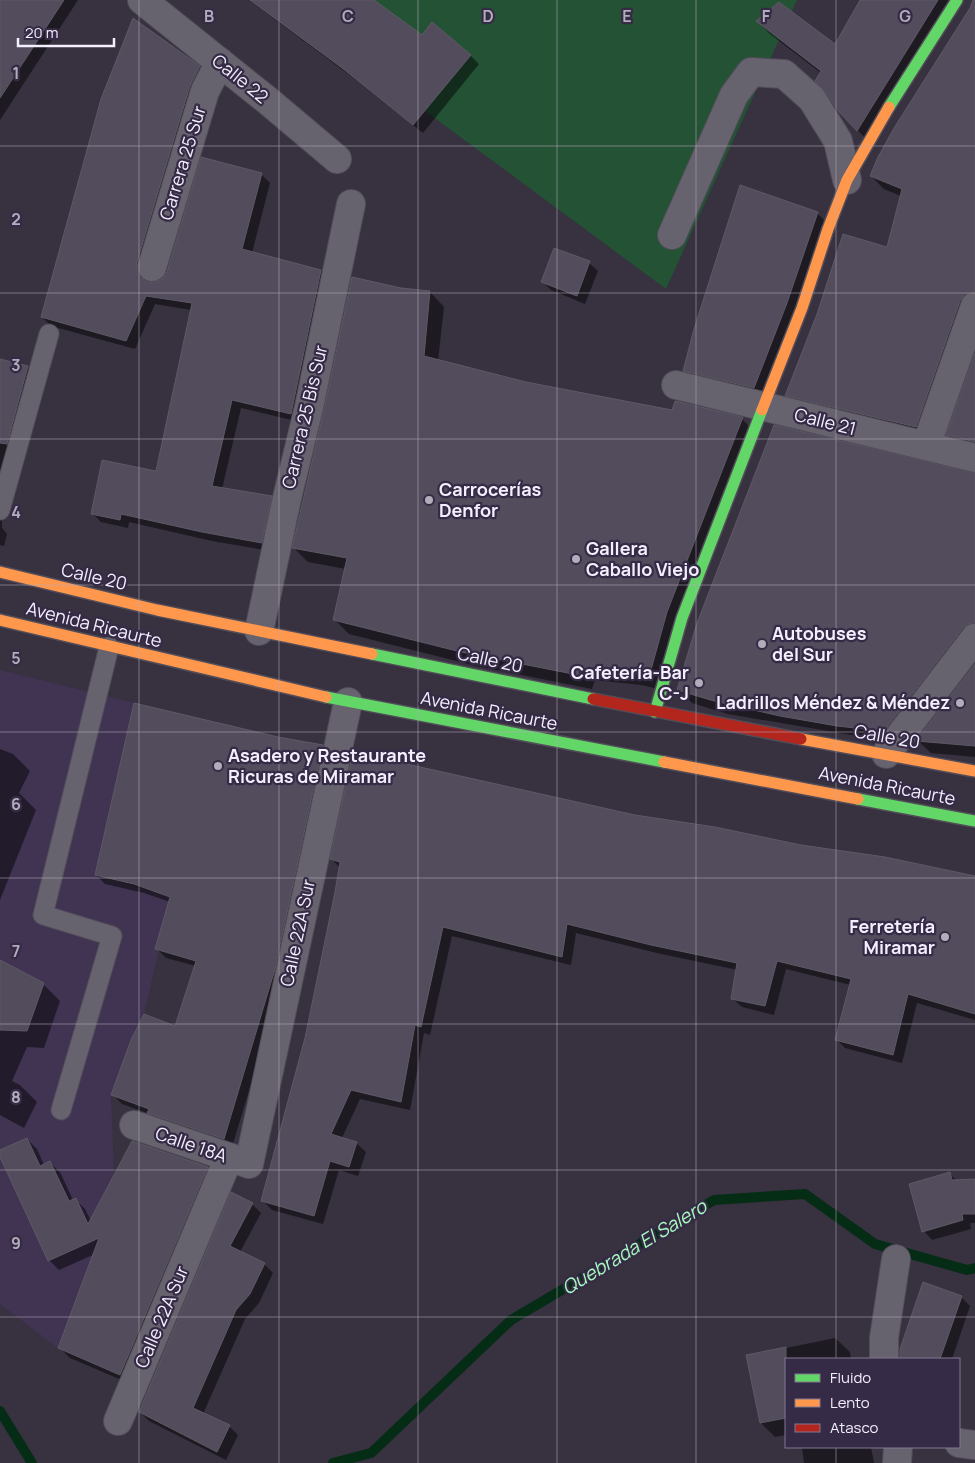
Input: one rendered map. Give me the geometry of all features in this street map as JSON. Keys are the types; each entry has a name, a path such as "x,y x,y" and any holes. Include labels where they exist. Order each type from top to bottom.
{"main road":[{"path":"655,712 682,618 802,308 846,180 881,120 957,0"},
{"name":"Calle 20","path":"0,572 157,610 655,712 975,771"},
{"name":"Avenida Ricaurte","path":"0,620 108,647 348,702 975,821"}],"street":[{"name":"Calle 22","path":"142,0 337,159"},
{"name":"Carrera 25 Sur","path":"152,267 205,91 220,62"},
{"path":"672,235 734,95 750,72 784,74 812,99 838,141 846,180"},
{"name":"Carrera 25 Bis Sur","path":"259,631 287,498 309,407 351,204"},
{"path":"926,446 975,306"},
{"name":"Calle 21","path":"676,386 975,458"},
{"path":"886,754 975,638"},
{"name":"Calle 22A Sur","path":"118,1421 239,1161 348,702"},
{"name":"Calle 18A","path":"134,1125 239,1161"},
{"path":"884,1358 884,1338 896,1259"},
{"path":"960,1443 975,1445"},
{"path":"896,1463 898,1448"}],"lane":[{"path":"0,510 49,334"},
{"path":"61,1110 112,936 42,915 108,647"}],"shaded area":[{"path":"0,670 134,703 95,875 171,897 144,1014 111,1095 114,1175 88,1272 58,1348 0,1304"}],"green space":[{"path":"275,0 797,0 666,289"}],"building":[{"path":"0,0 64,0 0,98"},
{"path":"250,0 374,0 422,35 432,22 471,55 413,125 342,68"},
{"path":"860,0 938,0 857,131 839,112 825,91 815,81 821,71 756,21 779,2 835,44"},
{"path":"973,0 975,0 975,291 965,294 960,301 916,427 785,396 817,314 843,234 887,247 902,189 870,176 894,128 970,8"},
{"path":"133,18 200,66 190,86 137,262 137,270 140,277 147,282 155,282 162,279 167,272 201,157 262,173 242,249 321,270 291,414 232,400 212,486 272,496 262,543 121,514 120,520 91,514 102,460 156,471 192,303 146,296 126,341 41,317 101,99"},
{"path":"740,185 818,212 787,303 754,388 683,371 694,329"},
{"path":"554,248 590,261 577,296 541,282"},
{"path":"352,277 401,288 430,291 424,356 526,382 672,410 675,401 743,417 667,612 649,677 626,672 581,667 578,675 461,652 333,620 347,558 292,548"},
{"path":"975,353 975,442 946,435"},
{"path":"0,359 28,366 7,444 0,443"},
{"path":"774,425 975,473 975,623 963,628 884,731 837,726 780,716 714,701 677,690 697,623"},
{"name":"Ladrillos Méndez & Méndez","path":"975,664 975,746 916,741 921,734"},
{"path":"134,703 278,737 323,745 275,969 224,1139 147,1113 149,1109 111,1095 131,1040 144,1014 175,1026 196,961 155,949 170,897 134,884 95,875"},
{"path":"353,752 635,815 715,827 801,845 885,857 975,876 975,1014 908,994 893,1055 835,1040 851,979 777,961 765,1006 731,999 737,963 651,945 567,924 562,957 443,927 421,1027 415,1025 401,1102 351,1090 331,1134 357,1142 349,1167 330,1161 314,1216 261,1201 305,1038 335,892 340,862 330,859"},
{"path":"0,960 44,983 27,1031 0,1030"},
{"path":"27,1138 40,1166 50,1161 69,1201 76,1198 88,1224 132,1141 208,1167 120,1375 58,1348 99,1238 48,1261 0,1157 0,1150"},
{"path":"950,1172 952,1180 975,1179 975,1214 962,1214 963,1220 922,1232 909,1184"},
{"path":"231,1192 253,1203 230,1246 265,1263 250,1294 236,1310 193,1408 230,1425 217,1452 139,1412"},
{"path":"923,1282 962,1296 940,1358 900,1358 900,1349"},
{"path":"786,1347 785,1418 760,1423 746,1355"}],"waterway":[{"name":"Quebrada El Salero","path":"333,1463 371,1453 511,1320 714,1200 805,1194 875,1244 967,1270 975,1268"},
{"name":"Quebrada El Salero","path":"0,1411 32,1463"}],"traffic: fast":[{"path":"889,107 957,0"},
{"path":"655,712 682,618 762,410"},
{"path":"372,654 593,699"},
{"path":"326,697 664,762"},
{"path":"858,799 975,821"}],"traffic: slow":[{"path":"762,410 802,308 828,229 847,180 889,107"},
{"path":"0,572 157,610 372,654"},
{"path":"0,620 326,697"},
{"path":"801,739 975,771"},
{"path":"664,762 858,799"}],"traffic: jam":[{"path":"593,699 801,739"}],"place":[{"name":"Carrocerías Denfor","path":"429,500"},
{"name":"Gallera Caballo Viejo","path":"576,559"},
{"name":"Autobuses del Sur","path":"762,644"},
{"name":"Cafetería-Bar C-J","path":"699,683"},
{"name":"Ladrillos Méndez & Méndez","path":"960,703"},
{"name":"Asadero y Restaurante Ricuras de Miramar","path":"218,766"},
{"name":"Ferretería Miramar","path":"945,937"}]}
